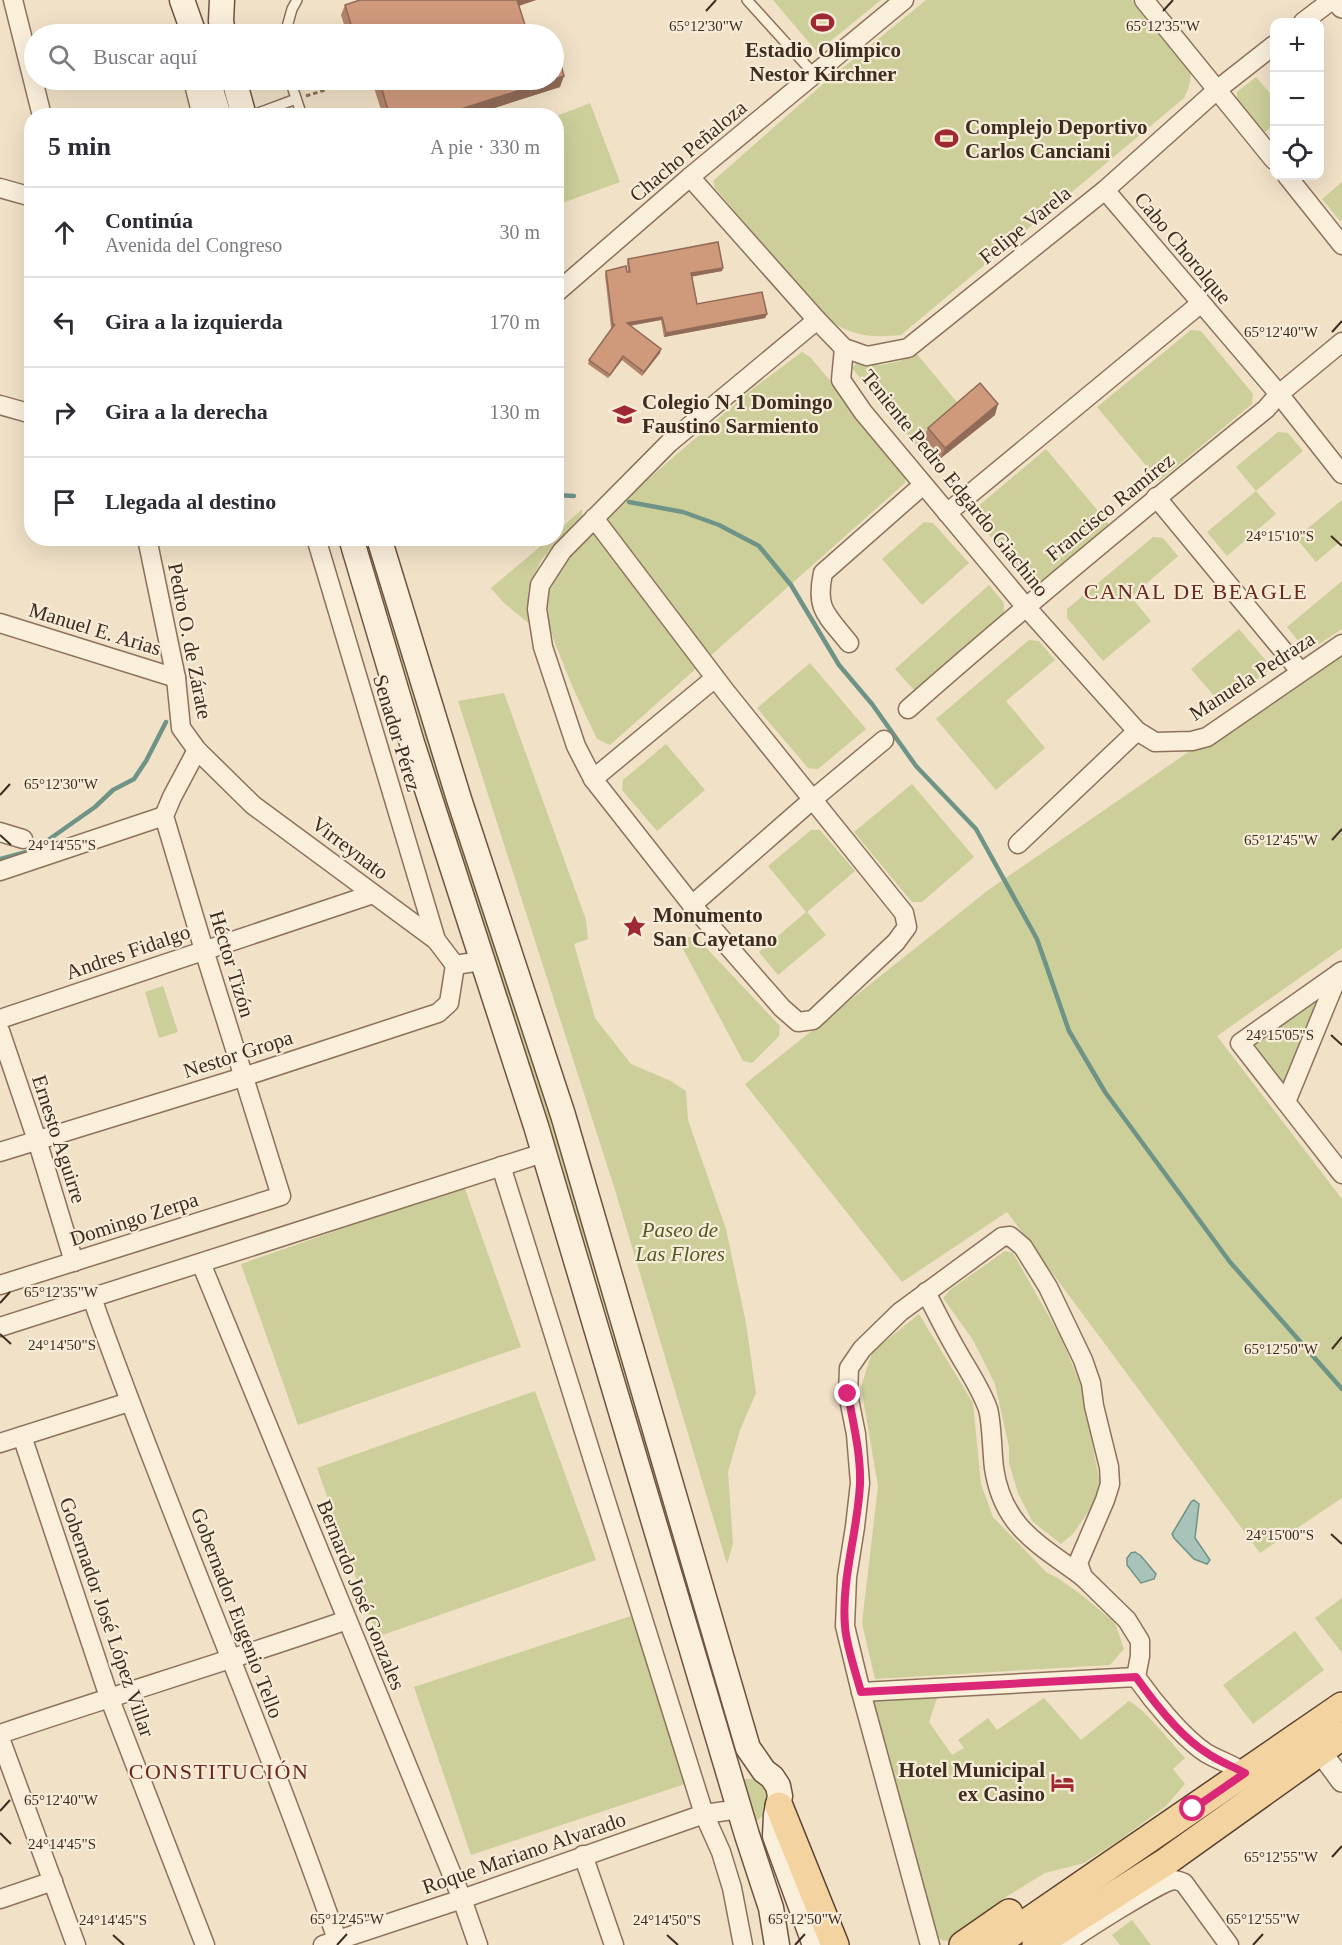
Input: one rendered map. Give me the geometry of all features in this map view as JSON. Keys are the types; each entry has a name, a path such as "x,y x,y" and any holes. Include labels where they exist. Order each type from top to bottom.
{"main road":[{"path":"182,0 190,24"},
{"path":"221,24 222,0"},
{"path":"211,90 217,108"},
{"path":"237,90 242,108"},
{"path":"353,546 412,743 543,1153 747,1835 771,1908 777,1945"},
{"path":"381,546 459,799 563,1115 748,1748 778,1786 780,1796 774,1836 815,1945"},
{"path":"1035,1945 1167,1861 1262,1793 1342,1706"},
{"path":"994,1945 1245,1773 1312,1741 1342,1736"},
{"path":"729,1775 742,1769 754,1768 764,1771"},
{"path":"747,1835 764,1829 778,1811"},
{"path":"778,1811 835,1945"},
{"path":"963,1945 1015,1908 1054,1886 1102,1871"}],"street":[{"path":"13,0 24,44"},
{"path":"172,0 178,24"},
{"name":"Chacho Peñaloza","path":"564,286 690,177 904,0"},
{"path":"1144,0 1270,154"},
{"path":"1309,18 1334,0 1342,7"},
{"name":"Felipe Varela","path":"844,348 867,356 908,348 1105,190 1218,89 1270,49"},
{"path":"36,90 40,108"},
{"path":"196,90 200,108"},
{"path":"690,177 844,348"},
{"path":"1290,180 1342,245"},
{"path":"0,188 24,195"},
{"name":"Cabo Chorolque","path":"1105,190 1279,394 1342,474"},
{"path":"947,513 1200,303"},
{"path":"594,518 715,678 904,913 907,927 896,942 813,1020 798,1022 782,1008 692,905 593,779 576,746 543,647 537,609 540,585 562,551 594,518 669,443 817,320"},
{"name":"Francisco Ramírez","path":"908,709 1026,606 1266,409 1279,394 1342,342"},
{"name":"Teniente Pedro Edgardo Giachino","path":"844,348 841,380 863,412 1026,606 1137,731"},
{"path":"0,405 24,412"},
{"path":"849,643 822,609 819,591 823,573 923,485"},
{"path":"1156,497 1300,671"},
{"name":"Pedro O. de Zárate","path":"149,546 176,678 181,728 197,750"},
{"name":"Senador Pérez","path":"318,546 436,940"},
{"name":"Manuel E. Arias","path":"0,623 176,678"},
{"name":"Manuela Pedraza","path":"1137,731 1155,742 1192,741 1207,737 1342,644"},
{"path":"593,779 715,678"},
{"path":"1018,844 1137,731"},
{"path":"692,905 812,800 885,740"},
{"path":"0,871 164,816 197,750"},
{"name":"Virreynato","path":"197,750 253,805 436,940 455,965"},
{"name":"Héctor Tizón","path":"164,816 281,1196"},
{"path":"0,832 23,839"},
{"name":"Andres Fidalgo","path":"0,1019 373,894"},
{"path":"455,965 481,961"},
{"name":"Nestor Gropa","path":"0,1152 243,1077 438,1013 449,1003 455,965"},
{"path":"1341,972 1240,1043 1342,1174"},
{"path":"1286,1102 1341,972"},
{"name":"Ernesto Aguirre","path":"0,1031 37,1140 74,1262"},
{"path":"0,1327 543,1153"},
{"path":"501,1166 704,1814 721,1852 732,1888 744,1945"},
{"name":"Domingo Zerpa","path":"0,1285 281,1196"},
{"path":"930,1945 845,1626 847,1577 860,1483 856,1434 848,1394 849,1368 862,1349 900,1312 1002,1237 1010,1236 1023,1247 1048,1287 1083,1360 1091,1383 1110,1484 1078,1563 1083,1577"},
{"name":"Bernardo José Gonzales","path":"201,1263 462,1899 478,1945"},
{"path":"926,1292 956,1350 980,1389 989,1413 991,1448 997,1486 1009,1514 1025,1534 1083,1577 1127,1620 1140,1641 1136,1677 1155,1703 1205,1753 1245,1773 1262,1793"},
{"name":"Gobernador Eugenio Tello","path":"92,1298 129,1402 232,1659 333,1943"},
{"path":"0,1443 129,1402"},
{"name":"Gobernador José López Villar","path":"22,1436 109,1697 205,1945"},
{"path":"76,1945 0,1736 109,1697 347,1620"},
{"path":"861,1692 1136,1677"},
{"path":"1312,1741 1342,1781"},
{"name":"Roque Mariano Alvarado","path":"333,1943 704,1814 740,1809"},
{"path":"583,1855 614,1945"},
{"path":"1064,1945 1121,1908 1166,1882 1176,1879 1184,1883 1229,1945"},
{"path":"0,1899 52,1881"}],"lane":[{"path":"288,24 297,0"},
{"path":"747,0 815,75"},
{"path":"293,90 299,108"},
{"path":"272,108 296,99"}],"path":[{"path":"296,99 325,90"}],"green space":[{"name":"Estadio Olimpico Nestor Kirchner","path":"773,0 881,0 817,52"},
{"name":"Complejo Deportivo Carlos Canciani","path":"926,0 1132,0 1191,70 1190,81 1184,98 901,335 870,336 852,332 825,317 715,188 713,181 823,84"},
{"path":"1256,77 1270,93 1270,128 1265,132 1237,99 1237,92"},
{"path":"590,103 620,182 564,202 564,113"},
{"path":"1342,182 1342,220 1340,221 1322,199"},
{"path":"1191,330 1201,331 1253,394 1252,404 1159,481 1097,407"},
{"path":"802,352 810,357 906,470 905,483 610,745 597,739 573,688 547,623 548,593 552,575 574,549 648,479 755,387"},
{"path":"916,353 961,407 916,445 852,368 857,363 882,365 900,361"},
{"path":"1278,432 1288,433 1303,451 1256,491 1236,467"},
{"path":"1046,449 1109,524 1039,583 1029,582 975,518 976,508"},
{"path":"1256,491 1276,514 1227,556 1207,532"},
{"path":"1342,500 1342,540 1316,562 1296,538"},
{"path":"582,509 582,518 564,535 564,526"},
{"path":"924,522 933,523 969,563 922,605 882,559"},
{"path":"1153,537 1163,538 1178,556 1131,597 1151,621 1103,661 1067,618 1067,609"},
{"path":"367,546 373,546 600,1275 740,1756 738,1759 596,1278 477,910"},
{"path":"541,546 554,546 541,560 528,591 532,626 503,602 491,588"},
{"path":"1342,581 1342,629 1313,648 1303,647 1287,627"},
{"path":"989,585 1004,603 1004,613 915,691 895,669"},
{"path":"1239,629 1268,663 1267,673 1221,704 1191,669"},
{"path":"1029,640 1039,641 1055,660 1006,701 1045,748 996,790 936,719"},
{"path":"1342,646 1342,948 1217,1036 1342,1199 1342,1498 1260,1553 1007,1212 902,1282 745,1084 987,891"},
{"path":"810,663 866,729 818,769 808,768 757,708"},
{"name":"Paseo de Las Flores","path":"504,693 586,920 588,939 574,944 595,1018 631,1064 671,1081 686,1091 688,1120 726,1229 746,1323 756,1393 740,1430 728,1472 733,1544 727,1564 615,1190 458,701"},
{"path":"666,744 705,790 657,831 622,790 623,780"},
{"path":"912,784 974,857 922,902 912,902 854,832"},
{"path":"811,830 820,830 855,871 807,912 826,935 778,975 759,952 806,912 768,866"},
{"path":"687,937 697,938 780,1026 779,1036 752,1063 743,1061 683,949 684,940"},
{"path":"163,986 178,1032 159,1038 145,992"},
{"path":"1319,998 1284,1083 1256,1046 1256,1042"},
{"path":"464,1186 521,1347 298,1425 241,1264"},
{"path":"1005,1251 1013,1253 1060,1336 1081,1385 1101,1489 1101,1493 1073,1534 1061,1544 1032,1521 1018,1493 1009,1463 1009,1447 995,1384 973,1340 943,1298 951,1289"},
{"path":"919,1314 973,1403 981,1484 993,1517 1046,1572 1083,1596 1115,1623 1124,1649 1110,1665 875,1679 862,1623 878,1486 861,1387 872,1352"},
{"path":"535,1391 596,1560 377,1637 317,1468"},
{"path":"1342,1598 1342,1653 1315,1618"},
{"path":"631,1616 688,1783 471,1855 414,1687"},
{"path":"1295,1631 1324,1670 1253,1724 1223,1685"},
{"path":"938,1695 929,1722 952,1755 964,1748 958,1740 988,1718 997,1730 1044,1698 1081,1740 1129,1701 1150,1719 1185,1758 1173,1769 1185,1784 1166,1806 1118,1841 1084,1863 1045,1873 1001,1900 951,1940 943,1941 935,1935 873,1699"},
{"path":"756,1779 771,1790 767,1813 756,1821 742,1781"},
{"path":"1132,1920 1151,1945 1120,1945 1112,1935"}],"water":[{"path":"1194,1500 1199,1504 1195,1538 1210,1560 1207,1564 1194,1559 1172,1534"},
{"path":"1135,1552 1156,1574 1154,1579 1141,1583 1127,1565 1127,1558"}],"building":[{"path":"360,0 517,0 525,24 351,24 345,5"},
{"path":"382,90 521,90 464,108 388,108"},
{"path":"718,242 723,268 691,273 697,304 762,292 767,314 666,333 662,317 627,323 661,349 644,372 623,356 610,375 589,360 615,324 613,325 606,271 626,266 627,272 630,272 628,259"},
{"path":"980,383 998,404 945,448 928,428"}],"waterway":[{"path":"564,495 574,496"},
{"path":"629,502 683,512 719,525 759,546 791,585 839,665 872,704 916,766 976,829 1037,939 1069,1031 1105,1092 1230,1262 1342,1389"},
{"path":"0,859 34,850 95,807 113,790 134,779 166,722"}],"place":[{"name":"Estadio Olimpico Nestor Kirchner","path":"823,22"},
{"name":"Complejo Deportivo Carlos Canciani","path":"947,139"},
{"name":"Colegio N 1 Domingo Faustino Sarmiento","path":"624,414"},
{"name":"Monumento San Cayetano","path":"635,927"},
{"name":"Hotel Municipal ex Casino","path":"1063,1782"}],"district":[{"name":"CANAL DE BEAGLE","path":"1196,591"},
{"name":"CONSTITUCIÓN","path":"219,1771"}],"route":[{"path":"848,1394 856,1434 860,1483 847,1577 845,1626 861,1692 1136,1677 1155,1703 1205,1753 1245,1773 1193,1809"}]}
